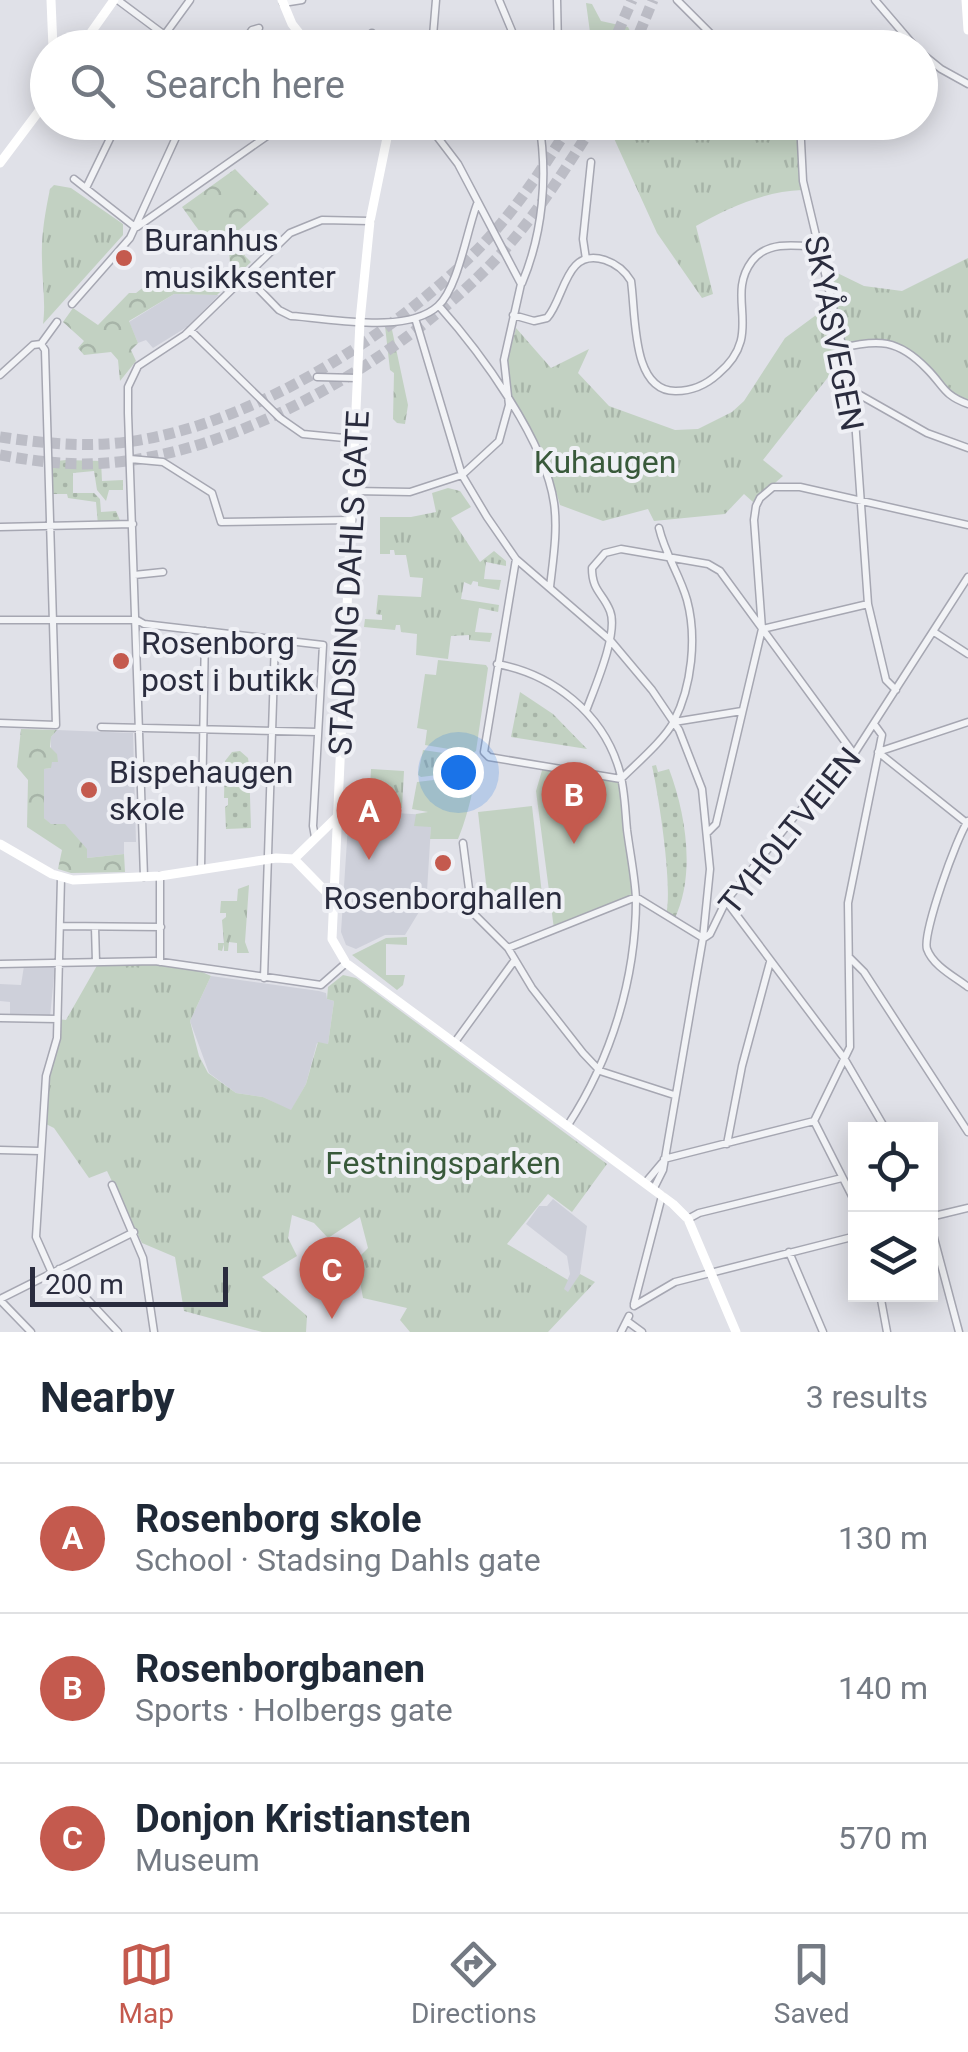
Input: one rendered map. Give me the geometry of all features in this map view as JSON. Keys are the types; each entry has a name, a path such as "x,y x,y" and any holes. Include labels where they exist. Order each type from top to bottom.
{"main road":[{"path":"52,0 53,30"},
{"path":"94,30 116,0"},
{"path":"966,0 968,30"},
{"path":"282,2 297,30"},
{"path":"18,138 30,118"},
{"path":"0,163 30,122"},
{"name":"STADSING DAHLS GATE","path":"346,962 332,939 360,321 370,221 387,140"},
{"path":"0,844 61,878 160,876 294,859 338,817"},
{"path":"294,859 333,899"},
{"path":"346,962 654,1189 688,1219 736,1332"}],"street":[{"path":"116,0 159,30"},
{"path":"168,30 190,0"},
{"path":"282,2 302,0"},
{"path":"434,30 436,0"},
{"path":"499,0 512,30"},
{"path":"557,0 558,30"},
{"path":"678,0 707,30"},
{"path":"875,0 901,30"},
{"path":"252,30 259,28"},
{"path":"938,67 968,84"},
{"path":"86,188 109,140"},
{"path":"136,228 137,218 174,140"},
{"path":"72,304 136,228 262,140"},
{"path":"440,140 458,164 521,284"},
{"path":"354,491 410,492 462,475 499,441 509,404 504,360 542,208 540,140"},
{"name":"SKYÅSVEGEN","path":"801,140 803,181 853,391 868,604 886,680 896,690"},
{"path":"586,259 583,239 591,162"},
{"path":"74,179 136,228"},
{"path":"246,276 286,314 360,321 415,318 439,306 478,203"},
{"path":"144,877 128,387 132,375 147,358 190,330 290,233 304,225 336,218 370,221"},
{"path":"513,315 534,322 547,318 572,268 586,259 606,260 626,273 630,281 643,370 652,383 672,391 703,384 722,372 736,355 743,338 743,280 753,260 774,247 817,248"},
{"path":"439,306 467,338 544,464 554,504 550,587"},
{"path":"415,318 462,475 486,518 516,559 610,640 652,690 674,722 702,789 710,869 703,938 636,898"},
{"path":"0,375 33,345 41,344 58,322"},
{"path":"190,330 280,418 303,434 356,439"},
{"path":"841,348 876,340 900,350 930,371 943,392 968,404"},
{"path":"0,724 56,724 45,350 41,344"},
{"name":"STADSING DAHLS GATE","path":"317,377 358,378"},
{"path":"853,391 927,433 968,448"},
{"path":"130,459 164,462 212,492 221,522 353,520"},
{"path":"708,833 716,824 762,631 754,520 760,498 781,486 968,525"},
{"path":"0,527 133,524"},
{"path":"621,779 674,722 692,656 692,626 659,528"},
{"path":"586,711 613,620 592,584 592,568 604,553 620,549 714,566 854,754"},
{"path":"516,559 483,748 486,756 621,779"},
{"path":"134,576 163,572"},
{"name":"TYHOLTVEIEN","path":"664,1161 703,938 710,934 726,901 794,817 854,754 968,577"},
{"path":"762,631 868,604"},
{"path":"0,620 137,620 275,640 264,978"},
{"path":"201,870 205,630"},
{"path":"934,632 968,654"},
{"name":"STADSING DAHLS GATE","path":"275,640 323,646 315,837"},
{"path":"498,664 539,676 586,711 605,739 621,779 636,898 627,979 600,1071 568,1125"},
{"path":"674,722 742,711"},
{"path":"878,752 968,722"},
{"path":"848,1238 675,1282 634,1306 654,1189 664,1161 814,1121 850,1047 848,902 882,734 874,724"},
{"path":"101,727 318,732"},
{"path":"878,752 967,822 943,878 926,942 933,960 968,987"},
{"path":"464,843 472,912 508,948 562,1028 600,1071 674,1096"},
{"path":"160,876 160,962"},
{"path":"61,878 56,1048 46,1076 36,1237 56,1271 118,1332"},
{"path":"508,948 636,898"},
{"path":"726,901 844,1058 881,1122"},
{"path":"60,926 161,927"},
{"path":"96,927 96,962"},
{"path":"850,957 882,998 968,1132"},
{"path":"455,1042 514,961"},
{"path":"0,964 192,964 321,985 346,962"},
{"path":"728,1144 742,1066 770,962"},
{"path":"0,1018 57,1019"},
{"path":"814,1121 848,1189"},
{"path":"0,1150 40,1151"},
{"path":"688,1219 842,1178"},
{"path":"112,1185 134,1232 149,1288 154,1332"},
{"path":"938,1217 968,1208"},
{"path":"31,1332 0,1299 134,1232"},
{"path":"938,1245 958,1332"},
{"path":"789,1252 823,1332"},
{"path":"881,1302 886,1332"},
{"path":"621,1332 628,1318 642,1332"}],"shaded area":[{"path":"174,294 219,295 187,327 153,348 146,340 138,343 129,322"},
{"name":"Bispehaugen skole","path":"57,730 133,733 136,842 124,842 124,854 87,858 44,818 44,769 51,768 51,737"},
{"path":"349,810 427,815 431,827 426,907 422,907 405,935 385,935 356,949 346,945 341,932"},
{"path":"24,966 55,966 50,1017 10,1016 10,1002 0,1001 0,984 21,985"},
{"path":"211,976 319,991 334,1001 328,1044 317,1043 306,1084 291,1111 263,1097 236,1093 209,1073 190,1021"},
{"path":"553,1199 587,1226 580,1274 569,1293 563,1290 570,1274 567,1256 526,1224 539,1206 547,1206"}],"green space":[{"path":"586,3 592,4 601,21 630,30 590,30"},
{"path":"615,140 797,140 802,190 747,202 696,226 713,294 702,298 657,233"},
{"path":"235,169 269,204 239,230 245,256 251,262 217,295 174,294 129,321 138,343 131,350 136,361 120,381 118,360 111,352 84,355 78,348 84,341 63,322 73,308 98,325 129,293 136,293 154,279 165,276 198,285 231,273 229,252 208,240 182,207"},
{"path":"54,185 71,188 123,224 123,235 43,324 43,233 50,189"},
{"name":"Kuhaugen","path":"968,258 968,404 900,350 876,340 842,348 853,391 829,376 763,460 783,476 753,502 744,494 725,514 654,521 648,509 603,521 560,505 544,452 511,398 507,361 516,328 551,368 589,349 578,373 609,406 675,430 698,429 732,412 744,401 785,338 831,304 823,266 864,286 902,291"},
{"path":"391,325 408,405 405,424 393,419 394,373 390,370 385,326"},
{"path":"101,461 102,481 123,480 123,490 109,490 106,501 97,490 94,471 73,473 73,493 94,493 100,499 101,512 116,511 122,525 98,525 96,502 68,498 67,494 48,494 48,462"},
{"path":"448,488 460,491 471,507 451,518 480,562 494,551 506,561 506,566 486,562 484,579 501,580 499,590 478,586 478,582 464,582 461,599 499,605 498,612 479,608 475,632 492,633 490,642 469,640 469,635 451,636 448,659 416,655 417,634 401,632 400,625 395,630 364,627 365,619 382,620 382,615 376,614 378,595 421,597 423,578 410,577 406,555 395,555 394,550 380,554 380,517 436,512 432,493"},
{"path":"438,660 488,668 473,753 425,745 427,730 417,728 425,674 436,675"},
{"path":"520,692 553,714 587,749 511,737"},
{"path":"21,729 57,730 50,747 58,762 44,769 44,818 51,824 65,824 87,849 87,858 124,854 125,872 71,873 58,869 62,850 27,827 28,780 17,767"},
{"path":"423,750 477,758 478,770 421,777 418,775"},
{"path":"240,751 248,758 251,828 226,829 225,761 232,752"},
{"path":"656,765 658,772 669,769 684,825 685,884 674,920 666,915 666,864 652,766"},
{"path":"543,767 621,779 636,897 554,929 536,791"},
{"path":"371,769 404,771 402,808 369,806"},
{"path":"476,775 458,839 430,839 431,827 414,826 416,814 428,812 412,809 417,782"},
{"path":"532,806 543,903 489,910 478,812"},
{"path":"249,885 245,942 249,953 237,953 237,943 229,942 228,951 224,951 224,944 222,951 218,950 218,943 224,943 222,920 226,917 226,913 220,913 221,901 237,901 238,889"},
{"path":"407,937 407,945 386,944 386,975 405,975 397,990 352,955 386,938"},
{"name":"Festningsparken","path":"155,961 191,967 211,976 190,1021 208,1073 236,1093 263,1097 291,1110 306,1084 318,1042 328,1044 334,1001 327,999 328,987 343,975 356,978 607,1164 572,1212 548,1194 507,1244 568,1280 564,1289 568,1292 580,1274 595,1282 548,1332 410,1332 400,1320 407,1308 363,1298 356,1260 368,1248 360,1217 328,1238 314,1223 292,1215 288,1238 297,1256 262,1277 307,1316 306,1332 262,1332 184,1311 175,1257 142,1243 107,1171 89,1178 54,1128 42,1122 46,1076 56,1048 57,1019 66,1020 99,962"}],"tunnel":[{"path":"619,30 632,0"},
{"path":"640,30 653,0"},
{"path":"0,437 93,444 156,437 259,402 310,376 404,314 446,280 519,201 560,140"},
{"path":"0,455 79,464 158,455 212,441 318,394 369,363 459,295 511,242 583,140"}],"place":[{"name":"Buranhus musikksenter","path":"124,258"},
{"name":"Rosenborg post i butikk","path":"121,661"},
{"name":"Bispehaugen skole","path":"89,790"},
{"name":"Rosenborgbanen","path":"574,844"},
{"name":"Rosenborg skole","path":"369,860"},
{"name":"Rosenborghallen","path":"443,863"},
{"name":"Donjon Kristiansten","path":"332,1319"}]}
